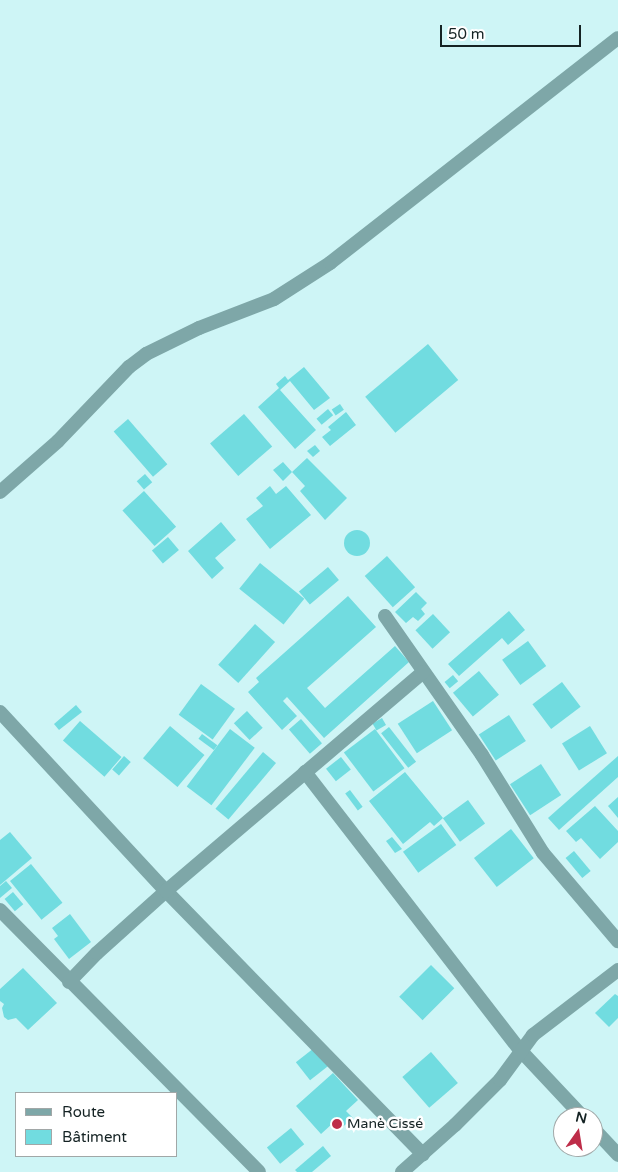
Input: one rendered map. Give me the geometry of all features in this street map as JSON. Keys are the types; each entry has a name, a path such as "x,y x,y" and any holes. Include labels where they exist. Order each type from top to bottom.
{"street":[{"path":"0,492 58,441 129,367 146,354 199,328 274,299 330,263 618,38"},
{"path":"384,616 482,755 543,853 618,941"},
{"path":"69,982 97,953 166,891 423,672"},
{"path":"0,712 166,891 423,1154"},
{"path":"305,772 521,1051 574,1107"},
{"path":"0,910 69,982 259,1172"},
{"path":"402,1172 500,1080 533,1035 618,970"},
{"path":"603,1139 618,1155"}],"building":[{"path":"428,344 458,380 395,433 365,397"},
{"path":"304,367 330,398 314,410 290,381 280,390 316,430 295,449 258,407 279,388 276,384 285,376 288,380"},
{"path":"340,404 344,410 336,415 332,410"},
{"path":"328,409 333,415 322,425 317,419"},
{"path":"346,412 356,425 330,446 322,437 331,430 328,427"},
{"path":"244,414 272,446 238,476 210,444"},
{"path":"128,419 167,464 153,477 114,431"},
{"path":"315,445 320,451 313,457 307,451"},
{"path":"307,458 347,498 325,520 300,491 305,486 292,472"},
{"path":"283,462 292,472 283,481 273,470"},
{"path":"145,474 152,482 144,490 137,481"},
{"path":"270,486 276,494 286,486 311,515 270,549 246,519 263,506 256,498"},
{"path":"144,491 176,527 155,546 122,510"},
{"path":"221,522 236,540 215,558 224,568 212,579 188,551"},
{"path":"357,530 366,534 370,543 366,552 357,556 348,552 344,543 348,534"},
{"path":"168,537 179,550 163,564 152,550"},
{"path":"387,556 415,587 393,607 365,576"},
{"path":"260,563 304,599 284,625 239,589"},
{"path":"328,567 339,580 310,604 299,591"},
{"path":"416,592 427,603 421,609 425,614 418,621 413,617 406,623 395,612"},
{"path":"348,596 376,627 307,688 325,708 395,646 409,662 324,738 287,697 283,701 297,716 282,730 248,692 259,682 256,678"},
{"path":"509,611 525,630 508,645 502,638 459,676 448,664"},
{"path":"433,614 450,632 432,649 415,630"},
{"path":"255,624 275,642 238,683 218,665"},
{"path":"528,641 546,666 520,685 502,660"},
{"path":"479,671 499,695 473,717 453,693"},
{"path":"453,675 458,681 450,688 445,682"},
{"path":"562,682 581,707 551,729 532,704"},
{"path":"201,684 235,709 213,739 179,715"},
{"path":"433,701 452,730 417,753 398,724"},
{"path":"76,705 82,712 59,730 54,724"},
{"path":"247,711 263,728 250,740 234,723"},
{"path":"509,715 526,741 496,761 479,735"},
{"path":"382,718 386,725 376,730 372,724"},
{"path":"301,719 322,743 310,754 289,729"},
{"path":"80,721 122,757 104,777 63,741"},
{"path":"170,726 204,755 177,787 143,758"},
{"path":"590,726 607,753 579,771 562,743"},
{"path":"389,727 416,762 408,768 381,733"},
{"path":"230,729 255,748 211,805 187,787"},
{"path":"375,729 404,768 373,792 344,752"},
{"path":"202,734 217,745 214,750 198,739"},
{"path":"263,752 276,763 228,820 215,809"},
{"path":"124,756 131,762 119,775 112,770"},
{"path":"618,756 618,777 559,830 548,818"},
{"path":"341,757 351,770 336,781 326,769"},
{"path":"541,764 561,795 530,815 510,784"},
{"path":"405,772 443,818 434,826 430,822 403,844 369,801"},
{"path":"350,790 363,807 358,810 345,794"},
{"path":"618,797 618,818 608,806"},
{"path":"468,800 485,823 460,842 443,818"},
{"path":"595,806 618,831 618,842 600,859 581,838 576,842 566,831"},
{"path":"441,824 456,845 418,873 403,852"},
{"path":"511,829 534,858 497,887 474,858"},
{"path":"10,832 32,858 0,885 0,840"},
{"path":"392,837 402,849 395,853 386,841"},
{"path":"574,851 591,871 582,878 566,858"},
{"path":"31,864 62,903 41,920 10,881"},
{"path":"6,881 12,888 0,898 0,886"},
{"path":"13,892 23,904 15,911 5,899"},
{"path":"70,914 91,942 69,959 54,939 58,936 52,928"},
{"path":"431,965 454,988 423,1020 399,997"},
{"path":"23,968 57,1003 28,1030 16,1018 8,1020 4,1017 2,1008 4,1004 0,1001 0,989"},
{"path":"615,994 618,996 618,1018 609,1027 595,1013"},
{"path":"314,1048 328,1066 310,1080 296,1062"},
{"path":"431,1052 458,1083 429,1108 402,1077"},
{"path":"333,1073 358,1100 346,1111 353,1118 338,1131 332,1124 321,1134 296,1106"},
{"path":"291,1128 304,1144 280,1164 267,1148"},
{"path":"323,1146 331,1156 312,1172 297,1172 295,1170"}],"place":[{"name":"Manè Cissé","path":"337,1124"}]}
